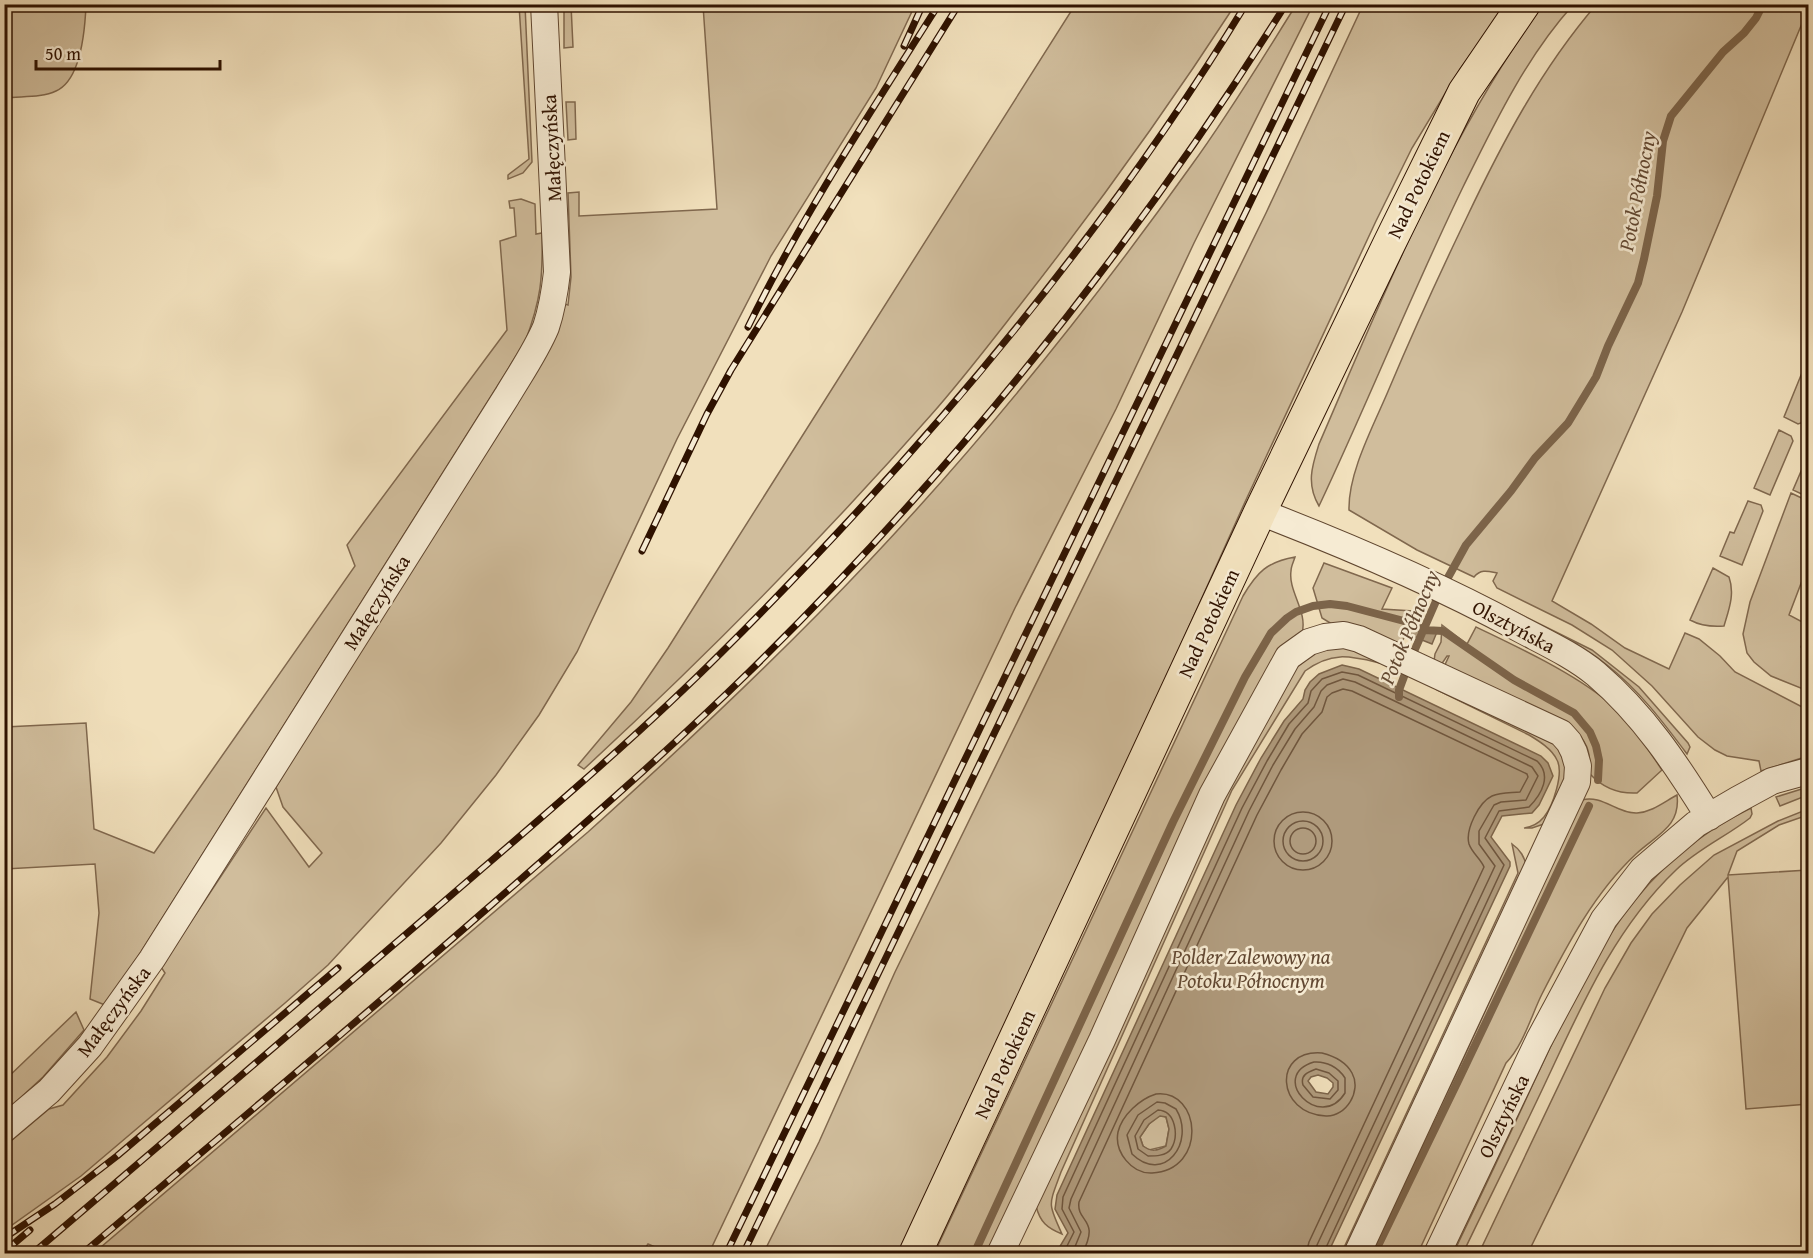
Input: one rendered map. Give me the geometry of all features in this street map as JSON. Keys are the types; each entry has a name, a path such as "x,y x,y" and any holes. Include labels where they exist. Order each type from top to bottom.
{"main road":[{"name":"Nad Potokiem","path":"915,1254 1260,512 1464,92 1524,4"}],"street":[{"name":"Małęczyńska","path":"4,1129 49,1091 83,1053 129,993 501,406 546,327 558,272 544,4"},
{"name":"Olsztyńska","path":"1260,512 1459,596 1573,657 1620,696 1647,726 1682,774 1709,817"},
{"path":"1000,1254 1102,1040 1212,795 1288,657 1309,642 1329,636 1344,635 1359,639 1561,733 1569,742 1578,766 1577,782 1357,1254"},
{"name":"Olsztyńska","path":"1437,1254 1539,1040 1604,919 1642,870 1678,838 1709,817 1772,781 1809,771"}],"shaded area":[{"path":"4,5 86,5 83,40 76,65 71,76 56,91 38,96 5,98"},
{"path":"519,5 525,5 532,162 523,173 508,179 508,175 529,159"},
{"path":"564,5 571,5 573,47 564,48"},
{"path":"703,5 915,5 876,88 771,256 677,439 577,652 539,715 496,775 441,843 328,965 81,1176 5,1230 5,1146 49,1109 63,1105 107,1057 141,1011 165,973 161,967 266,808 309,867 322,853 283,807 276,787 562,303 568,305 571,277 568,193 579,192 579,216 717,209"},
{"path":"1075,5 1235,5 1158,120 1104,195 943,402 848,507 762,596 584,769 578,765 631,702 668,648"},
{"path":"1296,5 1313,5 1194,243 1116,409 1015,608 709,1253 669,1253 648,1244 641,1254 94,1253 588,832 647,779 819,613 919,507 967,452 1105,283 1205,146"},
{"path":"1363,5 1507,5 1460,69 1412,148 1376,221 1245,502 1068,896 900,1253 763,1254 819,1142 895,972 1266,213"},
{"path":"1543,5 1573,5 1540,47 1487,139 1426,266 1319,506 1311,483 1312,467 1319,444 1393,274 1419,218 1476,109 1508,56"},
{"path":"1596,5 1808,5 1682,312 1552,601 1625,648 1669,669 1685,633 1699,639 1735,672 1808,710 1808,756 1761,771 1759,761 1727,756 1698,737 1652,686 1612,650 1572,625 1497,588 1493,581 1497,573 1487,571 1474,577 1417,550 1349,510 1353,480 1363,449 1426,304 1480,191 1508,135 1540,81 1576,29"},
{"path":"566,102 575,102 576,139 568,140"},
{"path":"521,199 535,204 536,234 542,233 540,289 535,314 525,342 141,952 105,1005 90,999 99,913 95,864 5,869 5,727 86,723 94,829 154,853 355,566 347,545 507,330 500,241 516,236 514,208 510,208 509,201"},
{"path":"1808,358 1808,407 1801,423 1798,424 1784,417"},
{"path":"1779,430 1791,436 1793,441 1770,495 1754,488"},
{"path":"1808,455 1808,497 1793,490"},
{"path":"1791,493 1808,501 1808,565 1789,615 1808,625 1801,647 1808,651 1808,691 1771,676 1754,662 1747,653 1743,634 1750,602"},
{"path":"1748,501 1761,505 1763,511 1742,565 1720,556 1730,532 1734,533"},
{"path":"1295,557 1291,567 1291,579 1302,617 1302,633 993,1253 934,1254 1243,596 1253,580 1264,569 1277,562"},
{"path":"1324,563 1392,588 1382,609 1413,611 1412,621 1400,646 1335,626 1322,618 1313,588"},
{"path":"1713,568 1729,577 1731,583 1731,602 1724,626 1706,626 1690,620"},
{"path":"1482,595 1592,650 1639,687 1688,743 1690,747 1687,754 1640,696 1593,654 1530,620 1481,598"},
{"path":"1442,625 1467,644 1476,627 1545,661 1579,681 1608,702 1623,717 1662,770 1637,793 1617,791 1600,783 1590,774 1589,753 1584,741 1569,726 1443,669 1449,656 1441,665 1434,661 1441,642"},
{"path":"1344,647 1357,648 1380,663 1341,657 1324,660 1305,671 1232,790 1061,1172 1051,1203 1062,1234 1057,1232 1042,1220 1036,1206 1222,791 1292,671 1314,653"},
{"path":"1433,685 1554,744 1560,750 1568,768 1553,821 1532,828 1524,828 1542,819 1554,798 1559,766 1552,752 1529,735 1437,690"},
{"path":"1808,787 1808,795 1780,806 1776,797"},
{"path":"1677,795 1677,806 1671,823 1621,869 1595,902 1572,938 1542,994 1522,1039 1506,1063 1418,1253 1367,1254 1454,1079 1582,800 1596,800 1623,811 1637,813 1653,809"},
{"path":"1751,808 1750,818 1676,870 1633,919 1584,1002 1463,1253 1453,1254 1572,1001 1616,925 1673,859 1709,832"},
{"path":"1808,809 1808,815 1779,825 1737,851 1728,875 1808,870 1808,1104 1746,1109 1728,877 1687,928 1528,1253 1479,1253 1605,988 1631,943 1652,914 1714,855 1778,821"},
{"path":"1512,844 1522,854 1527,867 1347,1253 1341,1254 1518,873"},
{"path":"76,1012 84,1030 43,1077 5,1112 5,1080"},
{"path":"1160,1115 1166,1117 1169,1129 1166,1146 1149,1150 1143,1146 1140,1137 1149,1124"}],"water":[{"path":"1412,621 1437,632 1432,644 1422,640 1420,644 1416,642 1418,638 1406,633"},
{"name":"Polder Zalewowy na Potoku Północnym","path":"1342,665 1359,669 1541,756 1548,763 1553,776 1539,805 1532,813 1502,816 1491,837 1510,862 1510,866 1328,1253 1056,1253 1068,1233 1055,1209 1057,1195 1236,805 1284,721 1303,699 1310,682 1319,674","holes":["1318,1075 1333,1083 1328,1094 1316,1092 1308,1081 1311,1077","1160,1116 1166,1117 1169,1129 1166,1146 1151,1150 1143,1146 1140,1137 1149,1124"]}],"waterway":[{"name":"Potok Północny","path":"1399,697 1399,690 1409,663 1440,592 1466,545 1535,458 1568,423 1596,377 1638,283 1657,196 1663,141 1671,116 1723,52 1744,33 1756,18 1763,4"},
{"path":"974,1254 1173,822 1245,677 1271,633 1287,618 1313,606 1330,604 1347,606 1404,621 1424,630 1443,631 1514,680 1574,713 1590,732 1596,746 1599,760 1598,780"},
{"path":"1374,1254 1589,806"}],"railway":[{"path":"904,46 923,4"},
{"path":"748,327 815,203 939,4"},
{"path":"642,551 707,414 731,370 959,4"},
{"path":"32,1254 580,784 687,687 794,579 935,424 1068,262 1190,92 1246,4"},
{"path":"82,1254 383,999 584,824 717,703 825,596 969,436 1037,354 1167,183 1286,4"},
{"path":"726,1254 1330,4"},
{"path":"743,1254 1346,4"},
{"path":"4,1238 55,1204 117,1156 338,968"},
{"path":"4,1252 30,1230"}]}
